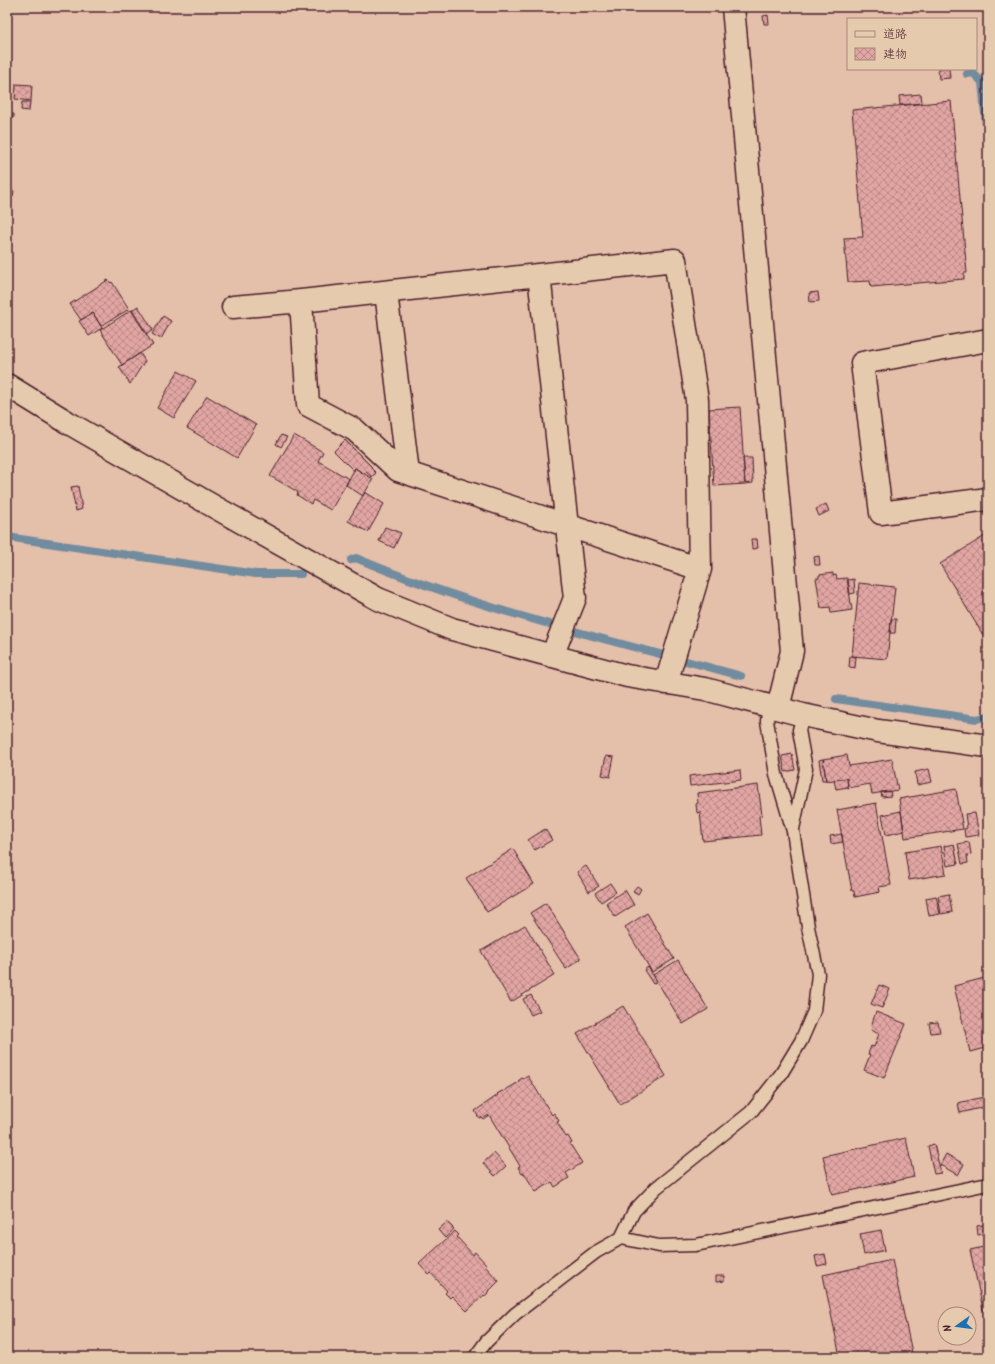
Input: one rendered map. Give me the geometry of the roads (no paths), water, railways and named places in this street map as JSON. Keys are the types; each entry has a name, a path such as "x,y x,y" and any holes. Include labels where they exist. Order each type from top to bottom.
{"street":[{"path":"733,7 792,651 774,707"},
{"path":"234,307 675,260 697,400 700,569 666,683"},
{"path":"538,275 575,598 552,656"},
{"path":"386,292 408,473"},
{"path":"301,301 308,405 355,430 398,470 700,569"},
{"path":"988,340 862,363 881,513 988,499"},
{"path":"7,385 67,422 206,503 378,599 452,629 626,676 705,689 803,715 878,731 988,746"}],"lane":[{"path":"475,1357 486,1342 515,1314 596,1252 621,1238 634,1211 656,1188 751,1112 780,1074 801,1041 814,1010 818,974 808,927 793,831 776,774 766,721 774,707"},
{"path":"793,831 806,769 799,730 803,715"},
{"path":"621,1238 659,1246 696,1245 988,1184"}],"waterway":[{"path":"967,74 973,73 982,82 988,146"},
{"path":"7,537 256,574 301,574"},
{"path":"351,560 356,558 450,594 498,609 595,637 741,676"},
{"path":"836,699 977,719 988,716"}]}
